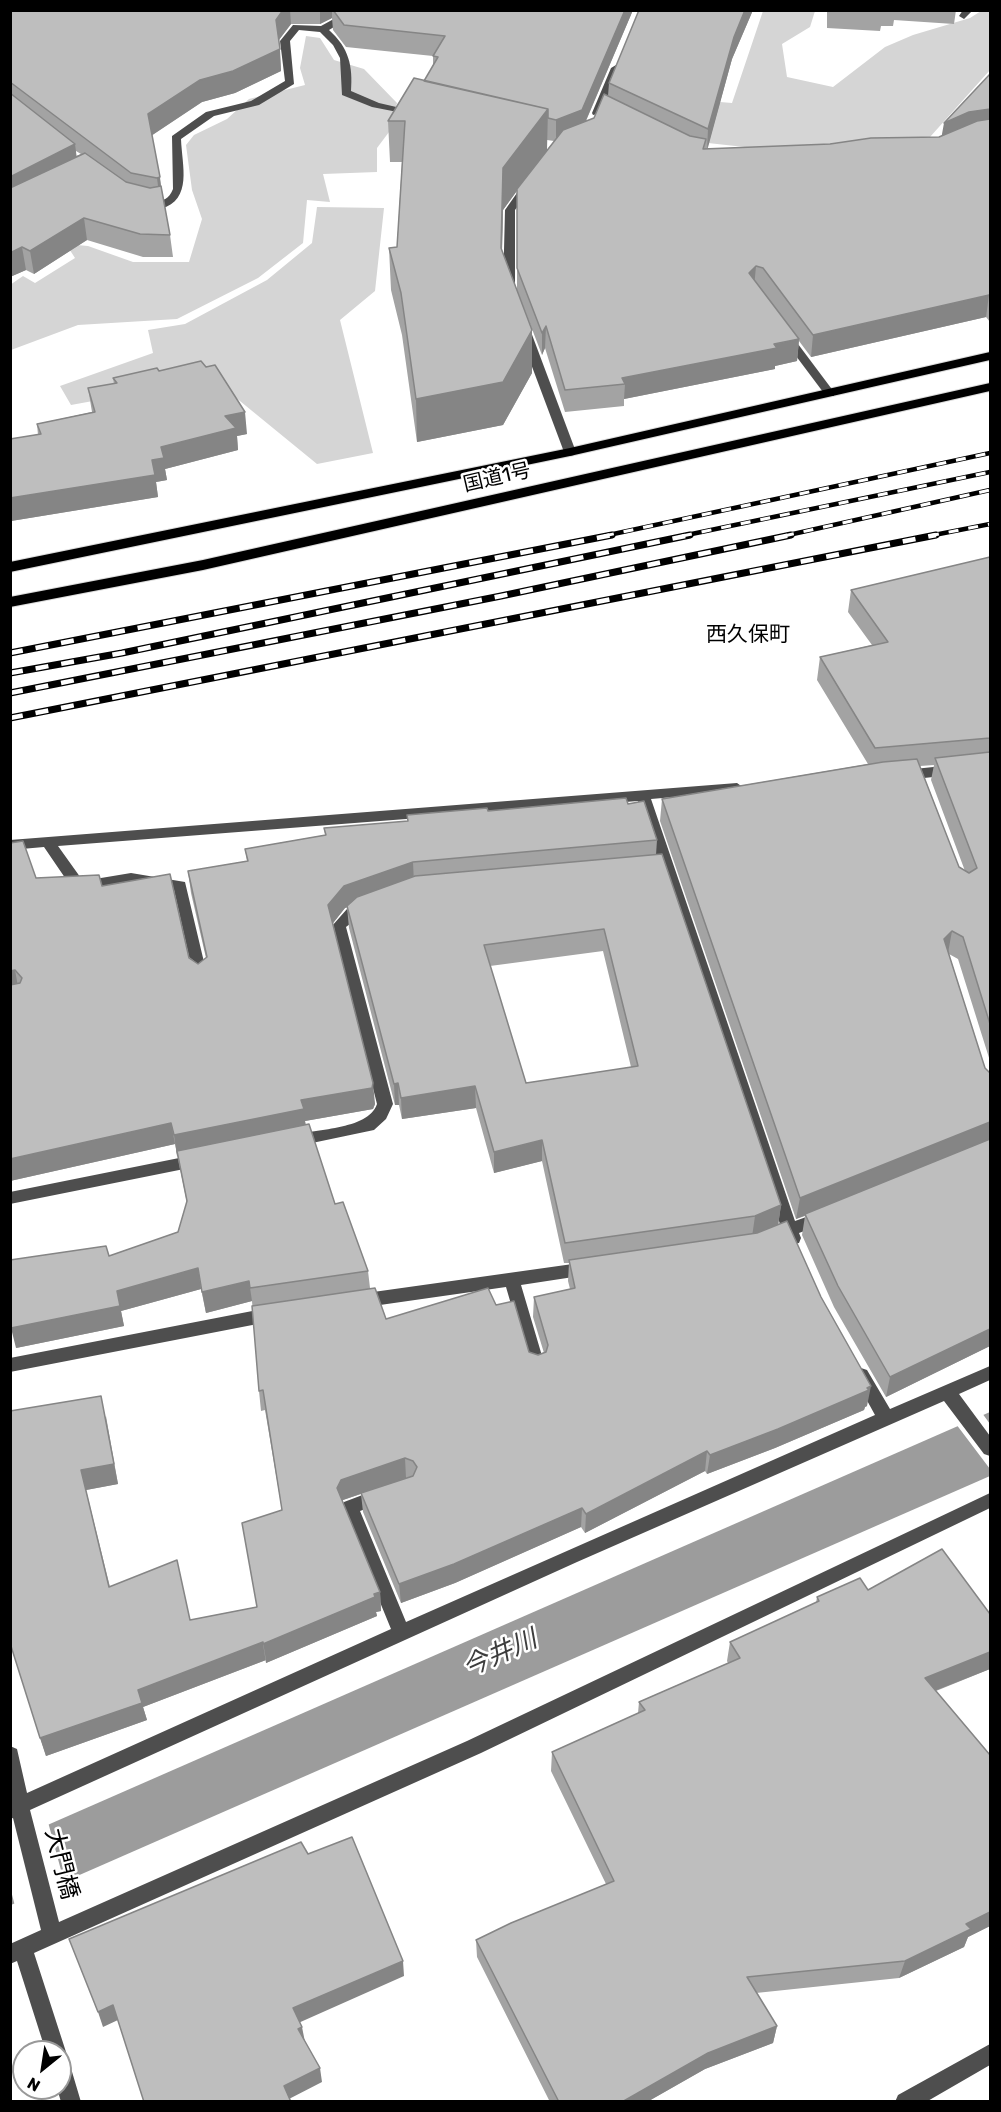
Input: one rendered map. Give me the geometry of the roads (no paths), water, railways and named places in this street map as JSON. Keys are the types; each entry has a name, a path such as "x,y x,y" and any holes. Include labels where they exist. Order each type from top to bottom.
{"highway":[{"name":"国道1号","path":"10,567 570,452 990,356"},
{"name":"国道1号","path":"10,602 215,563 990,387"}],"street":[{"path":"130,201 161,206 174,199 178,189 176,138 210,114 255,103 290,82 285,41 296,27 323,29 358,10"},
{"path":"323,29 333,38 348,64 346,93 376,105 422,116"},
{"path":"591,126 622,54"},
{"path":"600,107 611,112"},
{"path":"513,300 509,290 510,210 537,174"},
{"path":"775,319 830,394"},
{"path":"521,322 570,452"},
{"path":"885,776 922,779 990,766"},
{"path":"10,845 747,787"},
{"path":"643,795 662,868 798,1251"},
{"path":"48,842 79,887 131,878 180,886 199,881"},
{"path":"180,886 201,979"},
{"path":"277,1145 369,1126 381,1115 385,1104 339,926 352,913 382,901"},
{"path":"10,1198 219,1156"},
{"path":"754,1245 835,1212"},
{"path":"340,1304 604,1266"},
{"path":"512,1280 537,1366"},
{"path":"10,1365 294,1311"},
{"path":"853,1361 887,1420"},
{"path":"15,1808 571,1556 887,1420 990,1373"},
{"path":"948,1393 990,1449"},
{"path":"398,1491 350,1507 402,1633"},
{"path":"51,2040 17,1951 474,1747 990,1500"},
{"name":"大門橋","path":"10,1755 15,1808 52,1934"},
{"path":"905,2102 990,2054"}],"water":[{"name":"今井川","path":"990,1412 990,1476 11,1905 11,1841"}],"railway":[{"path":"604,536 990,453"},
{"path":"682,536 990,472"},
{"path":"784,536 990,490"},
{"path":"929,536 990,524"},
{"path":"10,653 612,535"},
{"path":"10,673 122,653 690,535"},
{"path":"10,693 501,596 791,535"},
{"path":"10,718 936,535"}],"district":[{"name":"西久保町","path":"748,635"}]}
